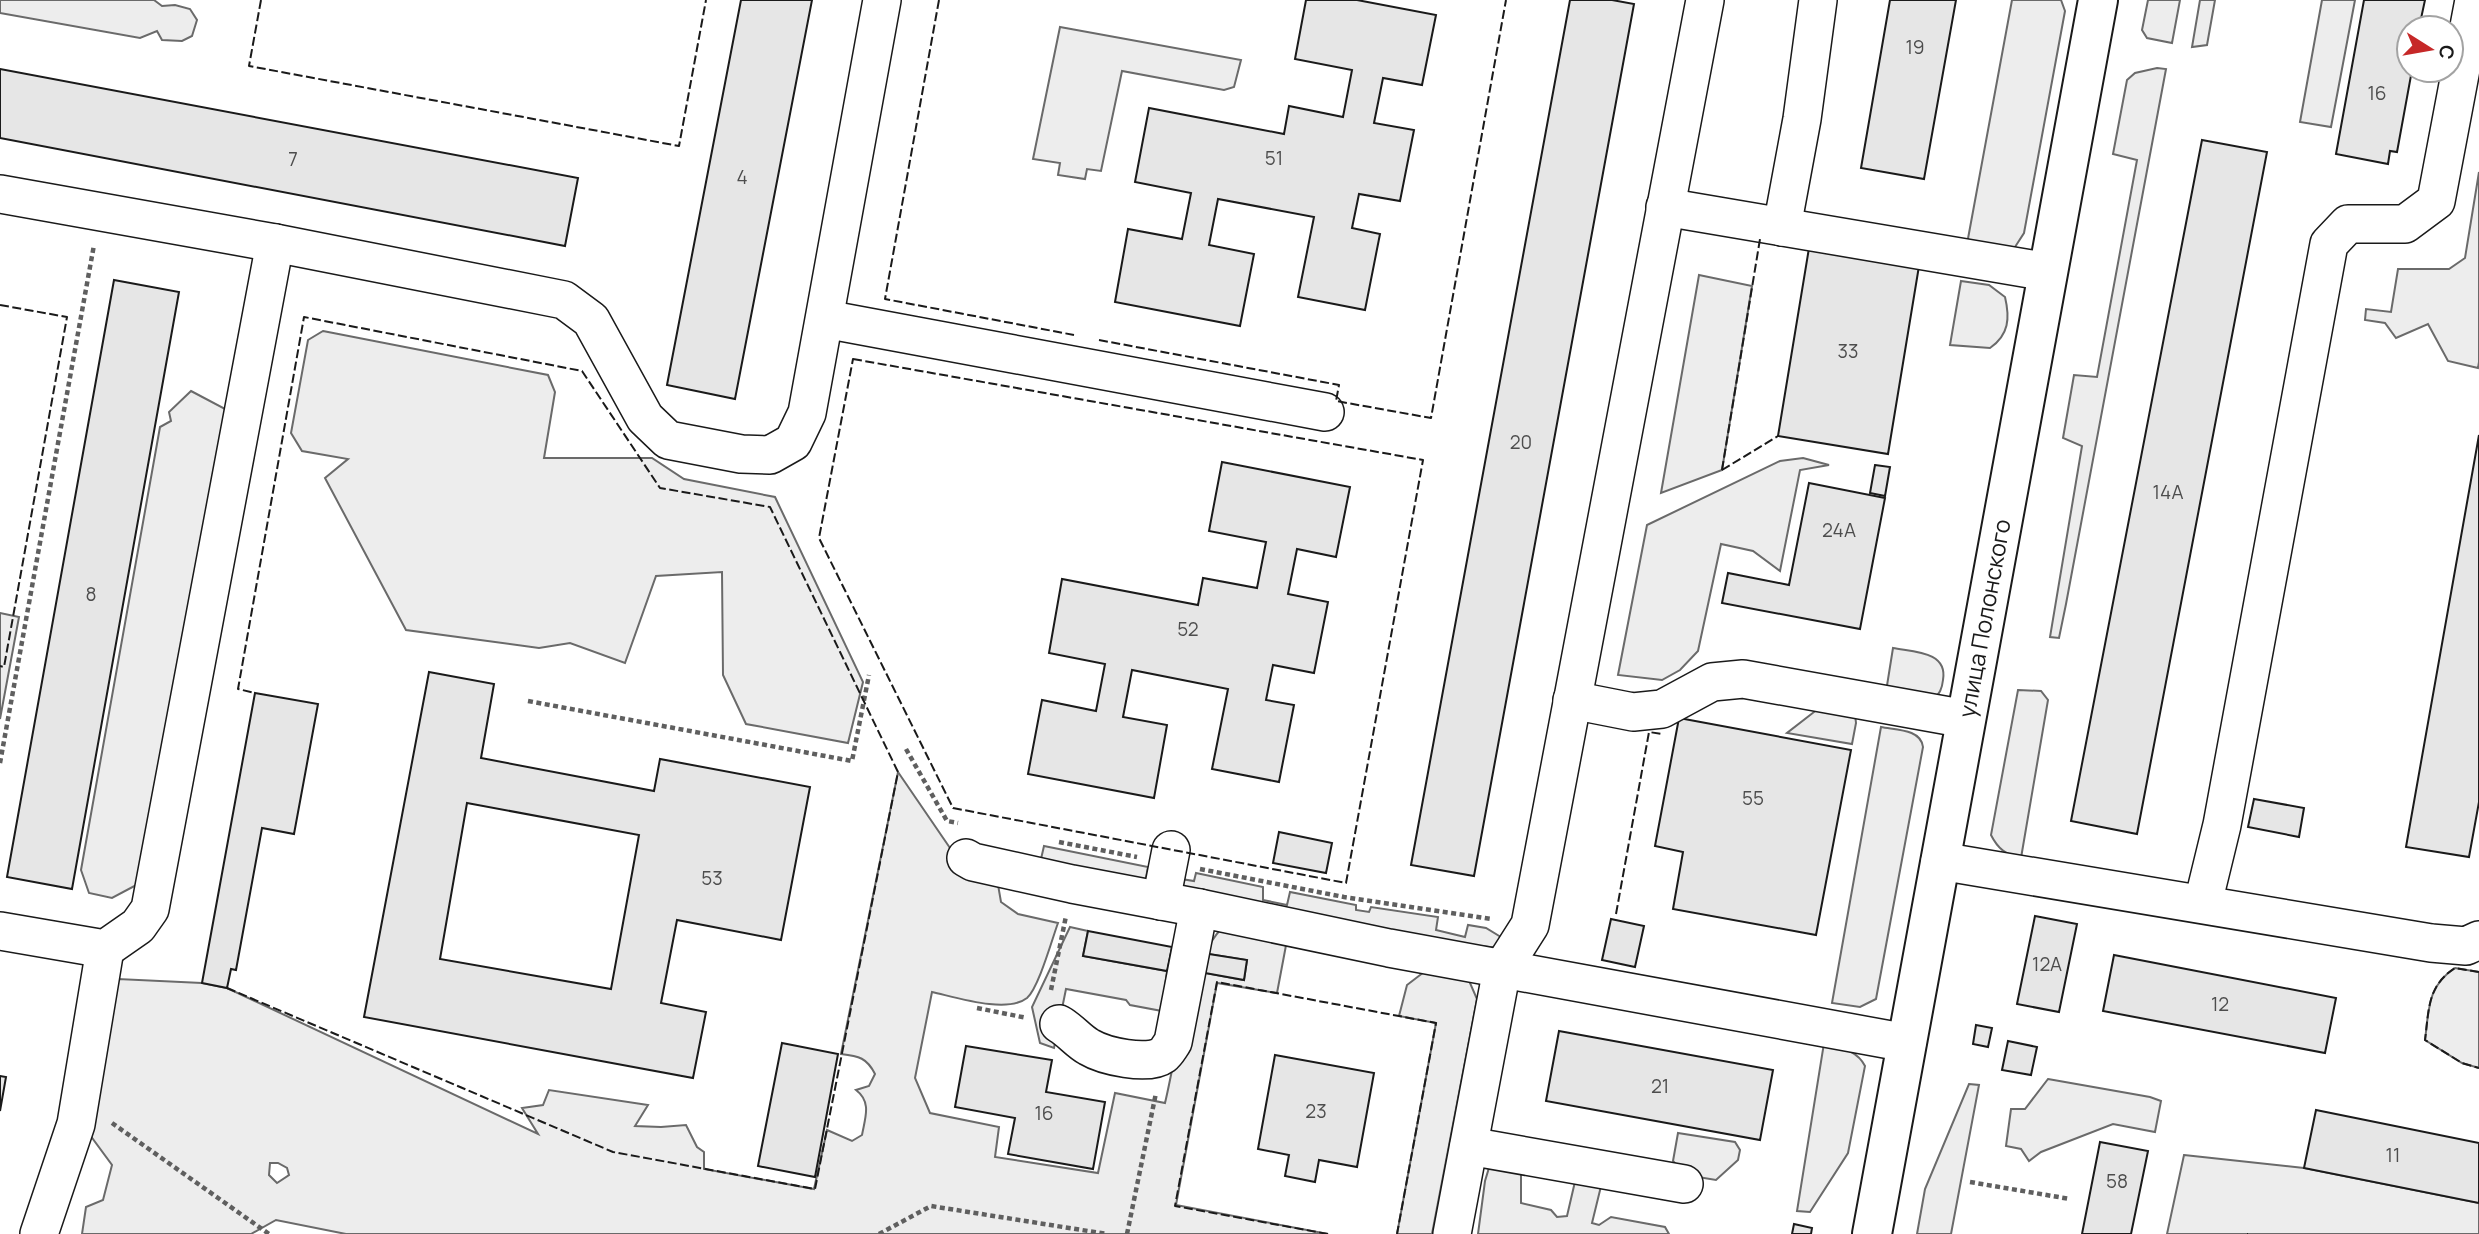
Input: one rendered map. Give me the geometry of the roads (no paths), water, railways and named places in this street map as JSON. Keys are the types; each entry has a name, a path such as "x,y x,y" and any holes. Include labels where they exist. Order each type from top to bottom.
{"main road":[{"name":"улица Полонского","path":"1872,1234 2098,0"}],"lane":[{"path":"0,194 275,243 564,300 591,320 645,418 668,440 741,454 770,455 793,442 807,413 881,0"},
{"path":"1452,1234 1502,970 1530,925 1705,0"},
{"path":"1782,227 1802,119 1818,0"},
{"path":"2203,903 2225,812 2329,244 2347,225 2405,224 2436,201 2474,0"},
{"path":"1665,207 2048,272"},
{"path":"0,931 105,949 138,926 150,909 275,243"},
{"path":"825,319 1084,352 1180,401 1325,412"},
{"path":"1572,700 1633,712 1661,709 1712,682 1743,679 1966,719"},
{"path":"1161,901 1171,849"},
{"path":"966,858 973,862 1072,884 1502,970 1907,1043"},
{"path":"1940,861 2431,943 2466,946 2479,940"},
{"path":"1052,1022 1101,1053 1138,1060 1164,1055 1173,1042 1199,908"},
{"path":"39,1234 76,1124 105,949"},
{"path":"1469,1146 1684,1184"}]}
